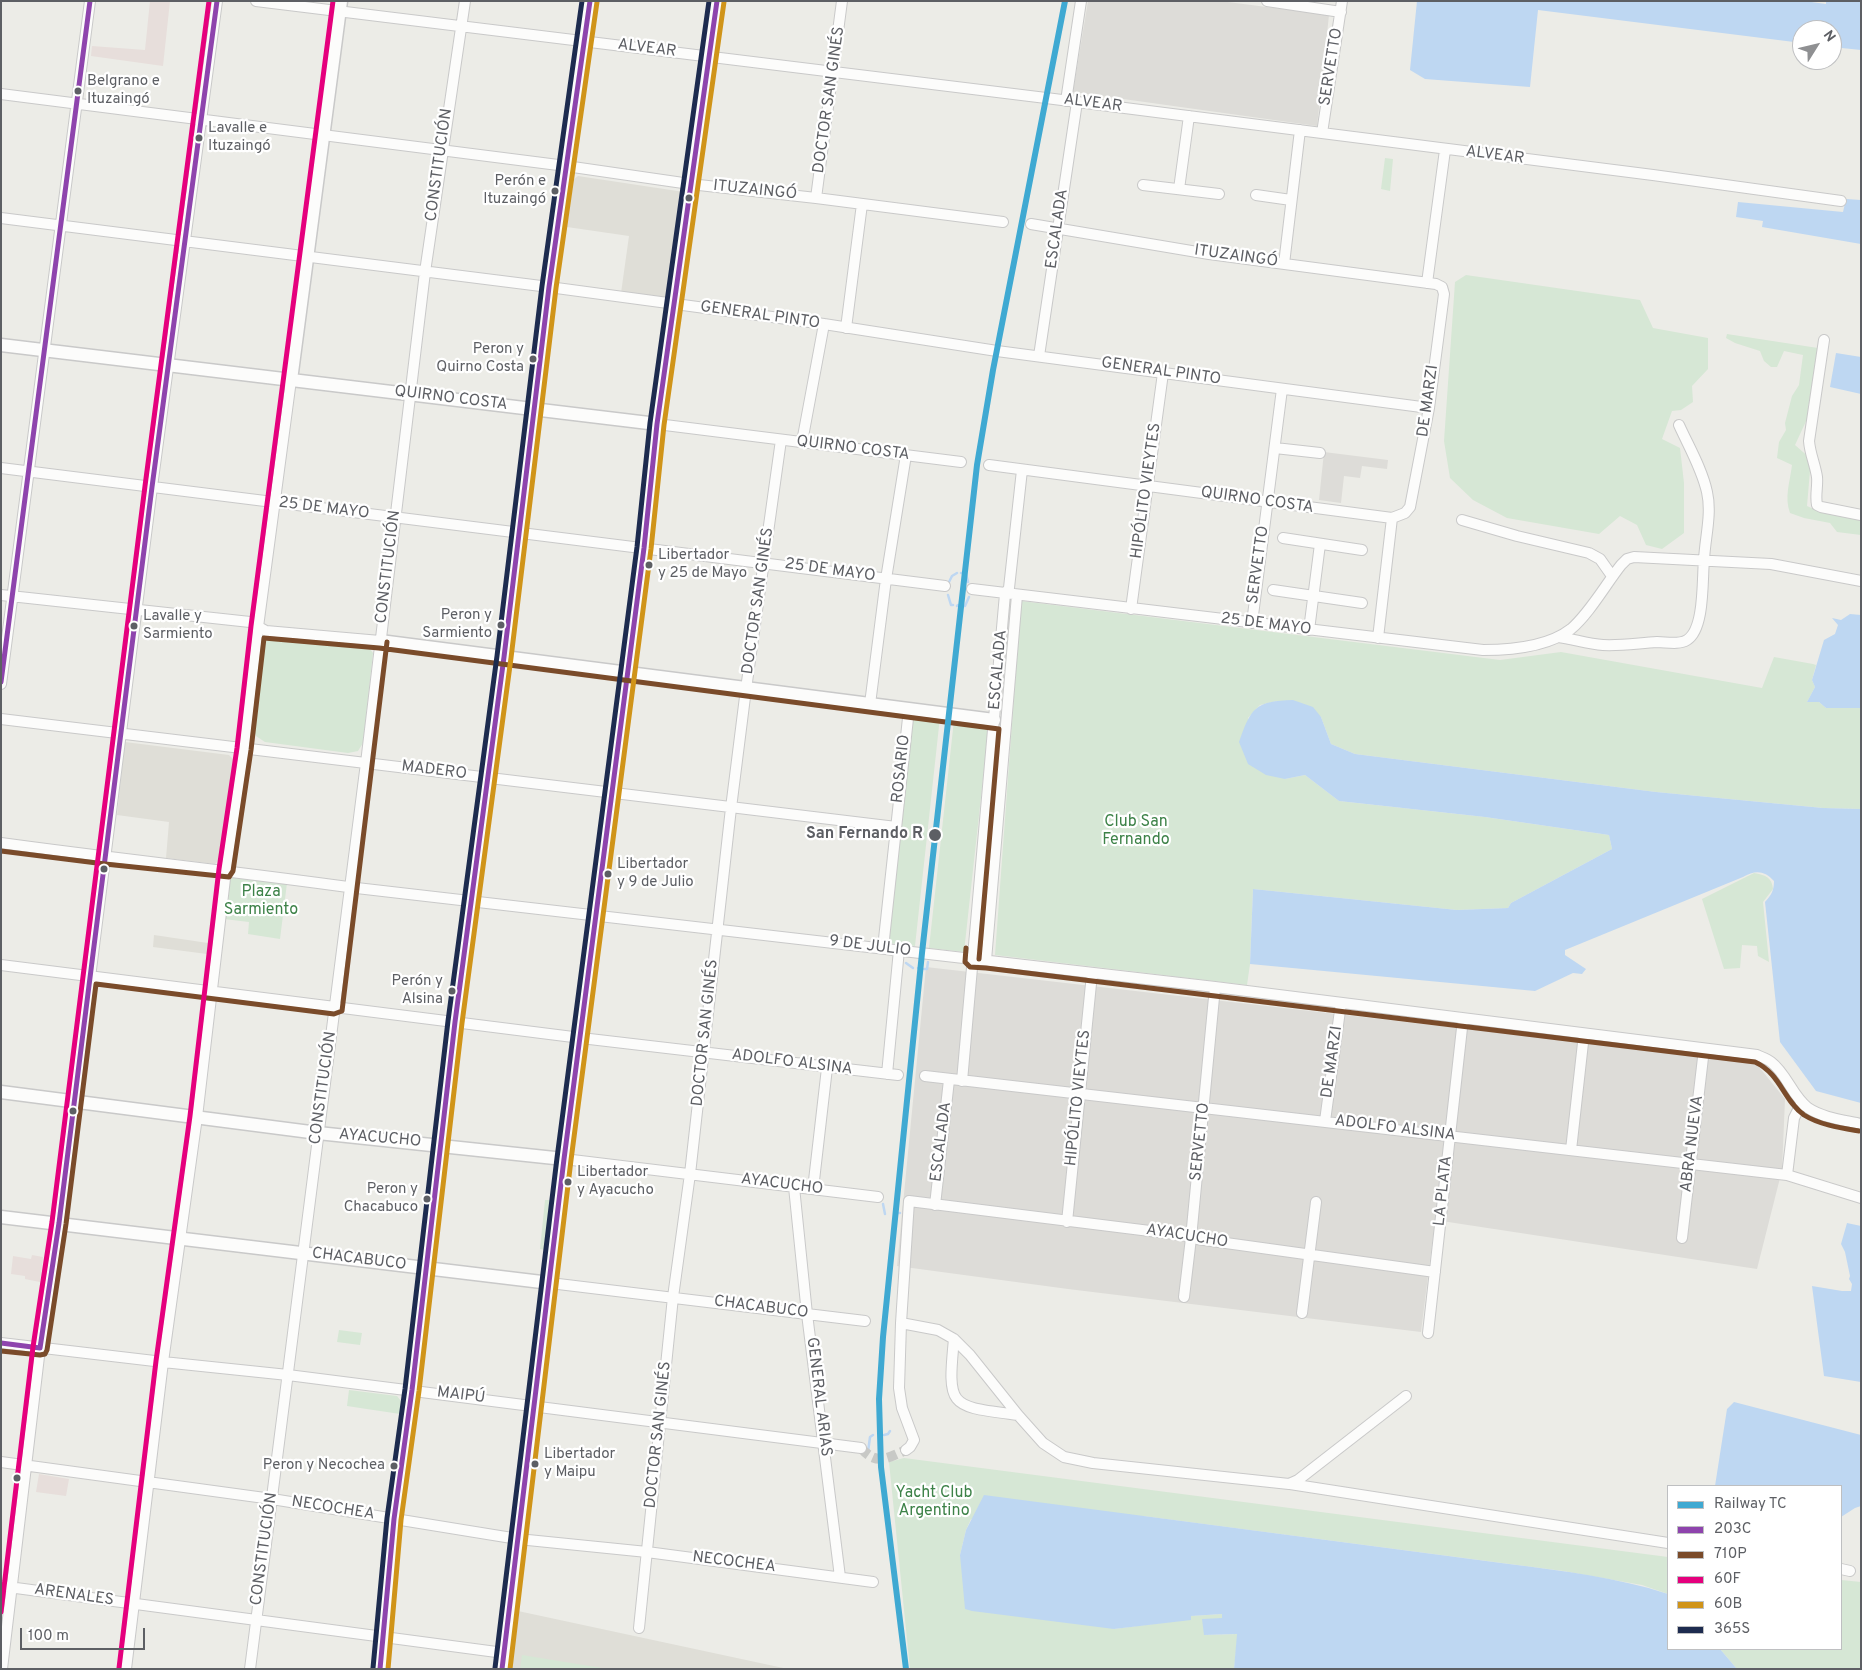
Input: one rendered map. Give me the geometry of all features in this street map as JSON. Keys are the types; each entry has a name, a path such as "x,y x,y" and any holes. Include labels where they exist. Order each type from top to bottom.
{"main road":[{"path":"380,1669 394,1518 412,1390 455,1022 504,658 549,287 590,1"},
{"path":"502,1669 564,1159 644,548 657,424 717,1"}],"street":[{"path":"1,684 90,1"},
{"path":"2,1669 6,1587 27,1465 40,1348 59,1223 73,1100 106,857 152,487 217,1"},
{"name":"ALVEAR","path":"256,1 340,6 461,26 1300,130 1841,201"},
{"name":"CONSTITUCIÓN","path":"250,1669 335,1007 348,887 366,763 425,272 465,1"},
{"name":"DOCTOR SAN GINÉS","path":"816,198 842,1"},
{"path":"1066,101 1081,1"},
{"path":"1267,1 1341,7"},
{"path":"126,1669 163,1362 197,1117 226,870 244,749 274,502 340,6"},
{"name":"SERVETTO","path":"1322,133 1341,7"},
{"name":"ITUZAINGÓ","path":"1,94 566,166 690,184 1003,222"},
{"name":"ESCALADA","path":"1039,356 1077,102"},
{"path":"1179,189 1189,116"},
{"path":"1284,264 1300,130"},
{"path":"1427,283 1445,150"},
{"path":"1143,185 1219,194"},
{"path":"1256,195 1292,200"},
{"path":"846,328 862,204"},
{"name":"GENERAL PINTO","path":"1,218 549,287 824,324 1039,356 1429,408"},
{"name":"ITUZAINGÓ","path":"1031,224 1209,254 1427,283 1442,287"},
{"name":"DE MARZI","path":"1406,513 1410,507 1429,408 1444,294 1442,287"},
{"path":"802,442 824,324"},
{"path":"1824,340 1809,441 1817,480 1816,498 1820,507 1861,515"},
{"name":"QUIRNO COSTA","path":"1,344 961,462"},
{"name":"HIPÓLITO VIEYTES","path":"1131,609 1163,372"},
{"name":"SERVETTO","path":"1252,623 1282,389"},
{"path":"1558,637 1604,645 1685,641 1693,635 1702,597 1709,514 1707,492 1700,470 1679,425"},
{"name":"DOCTOR SAN GINÉS","path":"639,1628 673,1297 690,1174 731,808 781,440"},
{"path":"1275,448 1320,453"},
{"path":"870,704 886,579 906,455"},
{"name":"QUIRNO COSTA","path":"989,465 1392,518 1406,513"},
{"name":"25 DE MAYO","path":"1,468 945,586"},
{"name":"ESCALADA","path":"962,1081 972,960 1005,721 1005,594 1009,588 1022,470"},
{"path":"1378,638 1392,518"},
{"path":"1462,520 1517,536 1589,553 1600,559 1612,576"},
{"path":"1284,538 1362,550"},
{"path":"1309,630 1320,544"},
{"path":"1558,637 1578,622 1612,576 1627,559 1634,557 1771,564 1861,580"},
{"name":"25 DE MAYO","path":"972,589 1463,648 1492,650 1540,643 1558,637"},
{"path":"1273,590 1362,603"},
{"path":"1,595 250,622 266,632 380,641 1005,721"},
{"name":"ESCALADA","path":"986,960 1005,721 1018,595"},
{"name":"ROSARIO","path":"883,948 909,709"},
{"name":"MADERO","path":"1,719 896,827"},
{"name":"9 DE JULIO","path":"1,843 226,870 348,887 1215,987 1757,1055 1771,1062 1780,1071 1802,1102 1815,1112 1824,1116 1861,1124"},
{"name":"ADOLFO ALSINA","path":"1,965 581,1038 827,1068 892,1074 898,950"},
{"name":"HIPÓLITO VIEYTES","path":"1067,1222 1092,974"},
{"name":"SERVETTO","path":"1184,1297 1215,987"},
{"name":"DE MARZI","path":"1325,1121 1341,1003"},
{"name":"LA PLATA","path":"1428,1333 1463,1019"},
{"path":"1571,1150 1584,1034"},
{"name":"ABRA NUEVA","path":"1682,1238 1704,1049"},
{"path":"813,1189 827,1068"},
{"name":"ADOLFO ALSINA","path":"926,1076 1787,1175 1861,1198"},
{"name":"ESCALADA","path":"935,1205 950,1080"},
{"name":"AYACUCHO","path":"1,1092 318,1133 441,1144 878,1197"},
{"path":"1787,1175 1794,1118 1802,1102"},
{"name":"GENERAL ARIAS","path":"794,1187 807,1314 840,1577"},
{"name":"AYACUCHO","path":"901,1323 909,1201 1435,1272"},
{"path":"1302,1314 1316,1202"},
{"name":"CHACABUCO","path":"1,1217 865,1321"},
{"path":"906,1450 910,1448 914,1440 902,1408 899,1388 901,1323 938,1330 954,1339 970,1355 1032,1432 1054,1451 1074,1460 1289,1484 1667,1543"},
{"path":"954,1339 951,1383 954,1396 958,1401 969,1408 1018,1415"},
{"name":"MAIPÚ","path":"1,1343 288,1374 861,1448"},
{"path":"1289,1484 1298,1480 1406,1396"},
{"name":"NECOCHEA","path":"1,1462 272,1498 518,1539 647,1552 873,1582"},
{"name":"ARENALES","path":"6,1587 504,1653"}],"shaded area":[{"path":"150,1 170,1 163,66 91,56 92,46 145,50"},
{"path":"1088,1 1220,1 1329,15 1317,126 1073,92"},
{"path":"578,176 684,192 668,300 621,293 629,236 567,227 574,179"},
{"path":"1324,452 1388,460 1387,469 1362,466 1360,478 1344,476 1341,503 1319,500"},
{"path":"125,742 229,755 234,760 219,860 215,864 166,858 169,822 117,815"},
{"path":"154,935 208,943 207,954 153,947"},
{"path":"926,967 1755,1062 1785,1099 1782,1170 1757,1269 1435,1220 1421,1332 897,1266"},
{"path":"32,1255 43,1257 40,1282 25,1279 25,1276 11,1274 13,1256 31,1259"},
{"path":"39,1474 69,1479 66,1496 36,1492"},
{"path":"518,1611 788,1669 510,1669"}],"green space":[{"path":"1385,158 1393,159 1390,191 1381,189"},
{"path":"1466,275 1640,300 1653,328 1708,338 1708,369 1692,386 1693,402 1681,410 1672,411 1662,439 1680,448 1684,483 1684,533 1662,549 1646,545 1637,525 1620,516 1599,534 1507,518 1473,500 1450,478 1444,441 1455,282"},
{"path":"1727,334 1818,348 1811,398 1808,406 1808,417 1795,445 1811,459 1807,506 1816,510 1861,519 1861,535 1837,532 1830,523 1790,513 1788,507 1787,495 1792,465 1777,458 1779,442 1786,430 1785,423 1792,396 1799,385 1803,355 1784,351 1777,367 1771,367 1764,361 1760,351 1735,343 1726,338"},
{"name":"Club San Fernando","path":"1021,601 1500,660 1561,652 1762,688 1774,657 1813,664 1816,665 1812,680 1815,687 1807,702 1819,702 1826,708 1861,708 1861,809 1823,808 1656,792 1355,754 1331,744 1321,717 1277,701 1260,705 1248,718 1285,779 1305,775 1339,801 1485,817 1609,835 1612,849 1511,903 1508,908 1457,910 1253,889 1250,964 1247,985 995,955"},
{"path":"268,638 364,647 369,648 373,653 363,743 358,751 348,753 265,742 256,736 254,730 263,646"},
{"path":"912,714 940,717 915,946 888,943"},
{"path":"954,720 989,724 964,952 929,948"},
{"path":"1754,873 1767,877 1773,889 1763,902 1769,962 1758,956 1757,946 1742,945 1740,968 1724,969 1702,899"},
{"name":"Plaza Sarmiento","path":"231,876 287,883 280,939 248,934 249,922 224,919 229,878"},
{"path":"545,1200 551,1200 546,1250 540,1249"},
{"path":"339,1330 362,1333 360,1345 337,1342"},
{"path":"349,1390 397,1396 401,1401 400,1414 347,1406"},
{"name":"Yacht Club Argentino","path":"904,1458 1667,1557 1667,1594 1642,1585 1563,1571 1143,1516 971,1519 966,1530 960,1555 1114,1629 1191,1619 1190,1616 1222,1614 1222,1618 1205,1635 1238,1634 1234,1669 910,1669 889,1462"},
{"path":"1842,1580 1861,1582 1861,1669 1737,1669 1721,1650 1842,1650"},
{"path":"522,1655 608,1669 520,1669"}],"water":[{"path":"1417,1 1804,1 1826,4 1826,1 1861,1 1861,50 1842,48 1842,20 1792,20 1792,42 1538,10 1530,87 1425,79 1410,70"},
{"path":"1846,199 1861,200 1861,244 1762,227 1763,221 1736,217 1738,202 1843,212"},
{"path":"1836,353 1861,357 1861,394 1830,387"},
{"path":"1850,614 1861,615 1861,708 1826,708 1819,702 1807,702 1815,687 1812,680 1824,640 1835,634 1838,625 1832,618 1841,620"},
{"path":"1293,700 1313,707 1321,717 1331,744 1355,754 1656,792 1823,808 1861,809 1861,1103 1816,1091 1780,1042 1765,902 1772,893 1774,881 1767,875 1759,872 1747,875 1565,950 1565,955 1586,969 1582,974 1573,973 1535,991 1250,964 1253,889 1457,910 1508,908 1511,903 1612,849 1609,835 1485,817 1339,801 1305,775 1285,779 1266,775 1248,764 1239,742 1247,721 1256,709 1270,702"},
{"path":"1847,1223 1861,1226 1861,1382 1824,1376 1812,1286 1851,1291 1852,1284 1849,1279 1845,1252 1841,1244"},
{"path":"1734,1402 1861,1435 1861,1506 1842,1516 1842,1485 1715,1485 1727,1409"},
{"path":"984,1495 1589,1575 1629,1583 1667,1594 1667,1650 1721,1650 1737,1669 1234,1669 1237,1634 1204,1635 1202,1619 1222,1618 1222,1614 1191,1616 1191,1620 1114,1629 965,1609 960,1555 966,1530"}],"waterway":[{"path":"949,582 952,576 957,573"},
{"path":"966,574 968,582"},
{"path":"948,595 951,605 953,605"},
{"path":"963,606 965,606 969,597"},
{"path":"924,969 927,969 928,962"},
{"path":"906,963 913,968"},
{"path":"883,1204 885,1214"},
{"path":"884,1435 890,1431"},
{"path":"868,1452 870,1437 873,1435"}],"tunnel":[{"path":"861,1448 867,1454 877,1459 888,1458 906,1450"}],"rail line":[{"name":"TC","path":"906,1669 881,1467 879,1399 883,1337 922,953 977,465 993,370 1065,1"}],"transit line":[{"name":"203C","path":"1,682 90,1"},
{"name":"60F","path":"1,1612 33,1347 52,1222 145,486 209,1"},
{"name":"203C","path":"1,1343 40,1348 59,1223 152,487 217,1"},
{"name":"60F","path":"119,1668 156,1361 190,1116 219,869 237,748 251,626 333,1"},
{"name":"365S","path":"373,1668 387,1518 405,1389 448,1021 497,656 542,286 582,1"},
{"name":"203C","path":"380,1669 394,1519 412,1390 455,1022 504,657 549,287 590,1"},
{"name":"365S","path":"495,1668 557,1158 637,547 650,423 709,1"},
{"name":"203C","path":"502,1669 564,1159 644,548 657,424 717,1"},
{"name":"60B","path":"388,1669 401,1520 419,1391 462,1023 511,658 556,288 597,2"},
{"name":"60B","path":"510,1669 571,1160 651,549 664,425 724,2"},
{"name":"710P","path":"1,851 229,877 233,871 251,750 264,638 379,648 999,729 979,959"},
{"name":"710P","path":"1,1351 40,1355 45,1354 47,1350 66,1224 96,984 334,1014 342,1011 387,642"},
{"name":"710P","path":"966,948 965,962 970,967 1755,1062 1771,1073 1791,1102 1804,1115 1824,1124 1859,1131"}],"place":[{"name":"Belgrano e Ituzaingó","path":"78,91"},
{"name":"Lavalle e Ituzaingó","path":"199,138"},
{"name":"Perón e Ituzaingó","path":"555,191"},
{"name":"Peron y Quirno Costa","path":"533,359"},
{"name":"Libertador y 25 de Mayo","path":"649,565"},
{"name":"Peron y Sarmiento","path":"501,625"},
{"name":"Lavalle y Sarmiento","path":"134,626"},
{"name":"San Fernando R","path":"935,835"},
{"name":"Libertador y 9 de Julio","path":"608,874"},
{"name":"Perón y Alsina","path":"452,991"},
{"name":"Libertador y Ayacucho","path":"568,1182"},
{"name":"Peron y Chacabuco","path":"427,1199"},
{"name":"Libertador y Maipu","path":"535,1464"},
{"name":"Peron y Necochea","path":"394,1466"}]}
